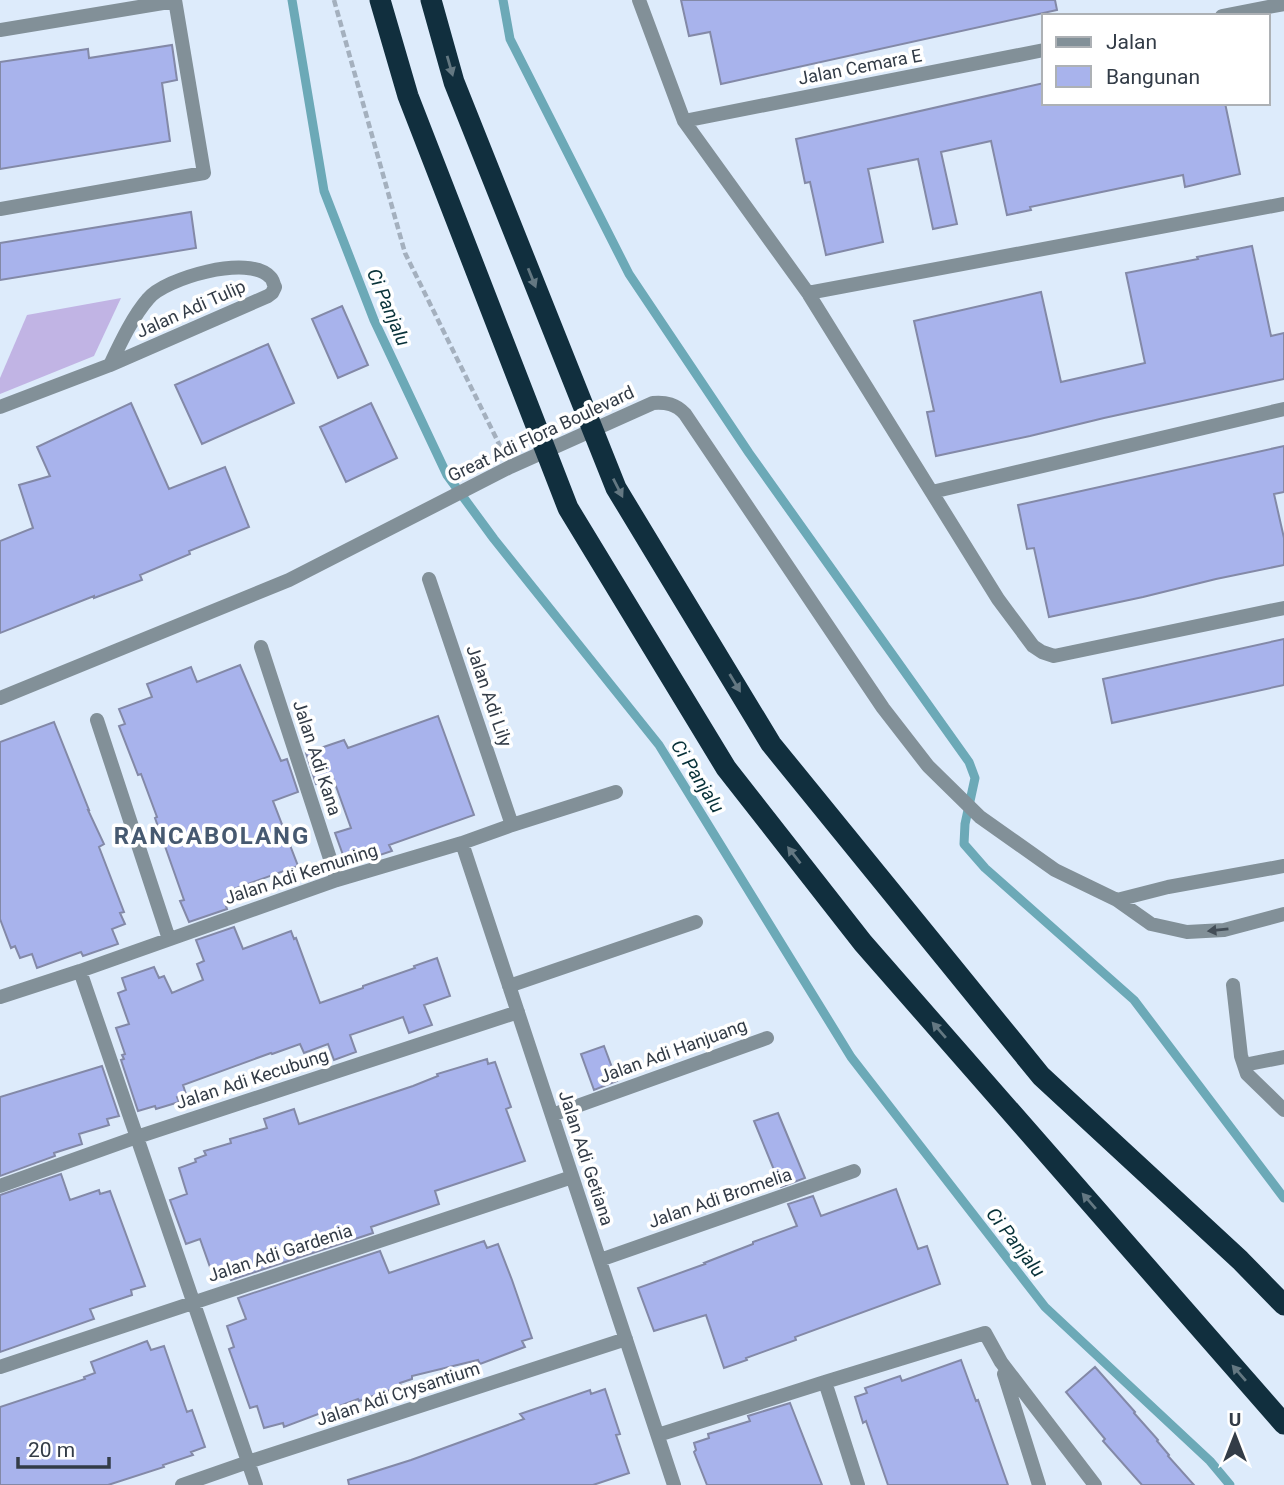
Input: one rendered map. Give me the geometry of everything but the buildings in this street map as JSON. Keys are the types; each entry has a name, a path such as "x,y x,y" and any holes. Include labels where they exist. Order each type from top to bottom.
{"highway":[{"path":"380,0 408,96 568,508 726,768 863,943 1284,1424"},
{"path":"431,0 454,82 616,488 771,744 1041,1076 1240,1259 1284,1305"}],"street":[{"path":"639,0 684,121 808,293 1005,608 1033,646 1054,656 1284,608"},
{"path":"0,30 175,1 204,173 0,209"},
{"path":"1232,14 1284,4"},
{"name":"Jalan Cemara E","path":"684,121 1042,50"},
{"path":"808,293 1284,204"},
{"name":"Jalan Adi Tulip","path":"0,407 110,365 268,296 275,287 271,277 244,267 205,271 167,284 148,297 124,335 110,365"},
{"name":"Great Adi Flora Boulevard","path":"0,698 289,580 510,467 653,403 663,402 685,414 883,708 928,766 980,817 1055,870 1117,900 1151,925 1187,932 1224,930 1284,914"},
{"path":"932,492 1284,410"},
{"name":"Jalan Adi Lily","path":"429,579 512,825"},
{"name":"Jalan Adi Kana","path":"261,648 337,880"},
{"path":"97,720 169,939"},
{"name":"Jalan Adi Kemuning","path":"0,997 337,880 462,843 616,792"},
{"name":"Jalan Adi Getiana","path":"462,843 674,1485"},
{"path":"1117,900 1168,887 1284,866"},
{"path":"509,986 696,922"},
{"path":"80,971 256,1485"},
{"path":"1233,985 1241,1056 1247,1074 1284,1110"},
{"name":"Jalan Adi Kecubung","path":"0,1186 137,1137 518,1012"},
{"name":"Jalan Adi Hanjuang","path":"552,1115 767,1038"},
{"path":"1244,1065 1284,1057"},
{"name":"Jalan Adi Bromelia","path":"600,1260 854,1171"},
{"name":"Jalan Adi Gardenia","path":"0,1367 572,1177"},
{"path":"658,1435 985,1333 1001,1362 1096,1485"},
{"name":"Jalan Adi Crysantium","path":"181,1485 626,1339"},
{"path":"1001,1362 1039,1485"},
{"path":"825,1382 858,1485"}],"path":[{"path":"334,0 405,253 510,467"}],"shaded area":[{"path":"121,298 94,356 0,394 0,378 27,315"}],"waterway":[{"name":"Ci Panjalu","path":"292,0 324,191 374,320 447,475 494,539 659,745 851,1057 1045,1307 1210,1461 1230,1485"},
{"path":"503,0 510,39 629,274 749,453 969,762 975,778 965,824 964,844 985,868 1134,1000 1284,1198"}],"district":[{"name":"RANCABOLANG","path":"212,836"}]}
